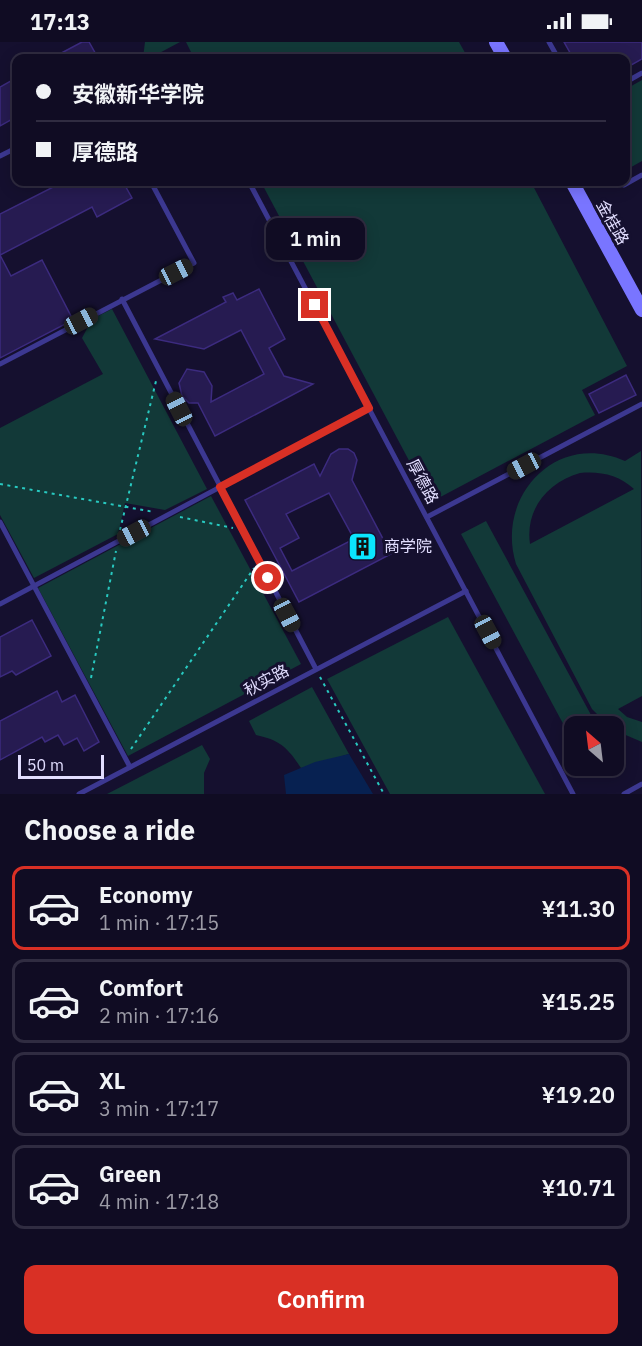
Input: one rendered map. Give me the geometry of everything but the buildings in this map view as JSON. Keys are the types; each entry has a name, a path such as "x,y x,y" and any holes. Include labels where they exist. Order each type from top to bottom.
{"street":[{"name":"金桂路","path":"574,186 642,308"}],"lane":[{"path":"0,364 194,262 153,186"},
{"name":"厚德路","path":"251,186 573,794"},
{"path":"122,299 316,669"},
{"path":"427,517 642,404"},
{"path":"0,604 369,408"},
{"path":"0,522 130,767"},
{"name":"秋实路","path":"79,794 466,591"},
{"path":"624,794 642,784"}],"path":[{"path":"89,690 118,542 159,370"},
{"path":"0,484 242,529"},
{"path":"125,758 258,560"},
{"path":"316,669 384,794"}],"green space":[{"path":"145,42 180,42 158,54 144,54"},
{"path":"186,42 459,42 466,54 192,54"},
{"path":"642,80 642,161 630,168 630,87"},
{"path":"263,186 533,186 627,366 582,390 595,415 431,502"},
{"path":"112,309 207,489 165,510 125,503 118,534 34,578 0,515 0,428 103,374 82,338 92,319"},
{"path":"641,451 642,696 618,709 627,717 642,722 642,742 624,734 624,716 599,716 592,709 516,564 512,539 515,515 523,493 537,475 555,462 576,454 600,454 625,461","holes":["580,473 602,473 616,477 634,489 530,544 531,519 541,499 549,490 568,477"]},
{"path":"211,496 301,664 128,756 38,588"},
{"path":"486,521 592,716 564,716 564,725 461,534"},
{"path":"448,617 545,794 390,794 327,679"},
{"path":"312,687 349,754 301,768 283,746 271,739 256,735 249,721"},
{"path":"202,745 210,759 204,773 204,794 107,794"}],"water":[{"path":"349,754 373,794 286,794 284,775 315,762"}],"place":[{"name":"商学院","path":"363,546"}],"route":[{"path":"268,578 220,487 369,408 315,305"}]}
